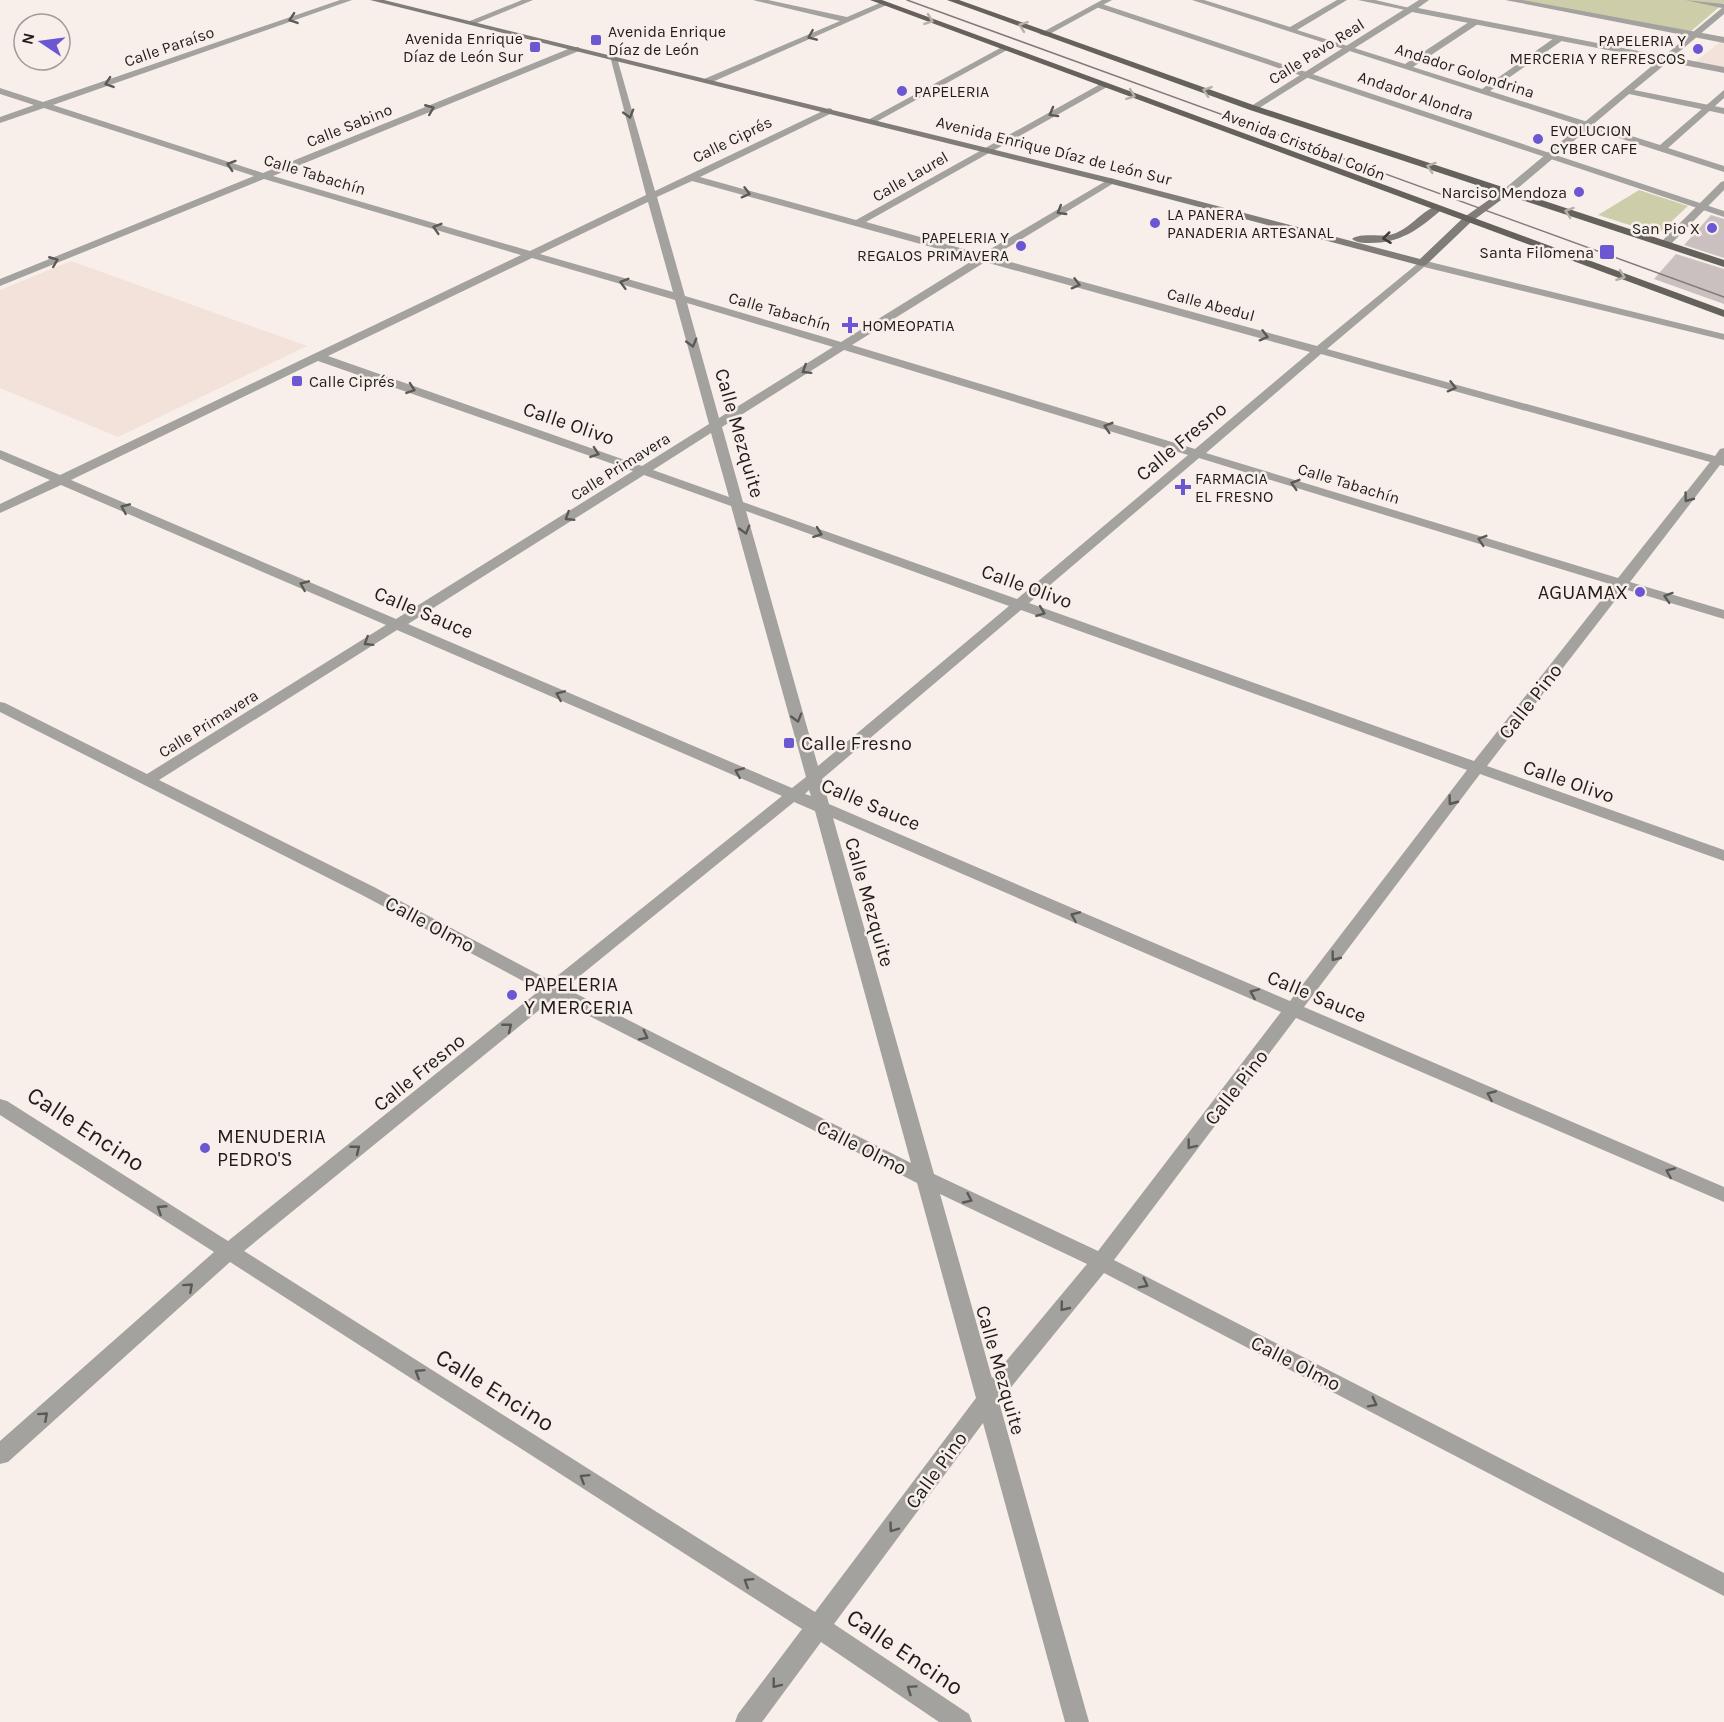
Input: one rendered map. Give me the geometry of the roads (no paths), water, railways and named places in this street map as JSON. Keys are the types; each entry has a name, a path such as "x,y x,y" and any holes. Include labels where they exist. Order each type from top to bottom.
{"main road":[{"name":"Avenida Enrique Díaz de León Sur","path":"374,0 1111,181 1422,263"},
{"name":"Avenida Cristóbal Colón","path":"874,0 1724,314"},
{"name":"Avenida Cristóbal Colón","path":"951,0 1254,108 1724,264"},
{"name":"Calle Fresno","path":"1422,263 1467,220 1507,192"},
{"path":"1314,234 1360,239 1394,238 1409,233 1436,209"}],"street":[{"name":"Calle Paraíso","path":"0,120 348,0"},
{"path":"469,23 529,0"},
{"path":"757,0 848,20"},
{"name":"Andador Golondrina","path":"1196,0 1724,169"},
{"path":"1222,8 1238,0"},
{"path":"1291,30 1343,0"},
{"path":"1362,0 1724,70"},
{"name":"Calle Pavo Real","path":"1254,108 1425,0"},
{"path":"1509,0 1724,40"},
{"path":"1689,0 1724,8"},
{"path":"1043,34 1103,2"},
{"name":"Andador Alondra","path":"1103,2 1307,74 1724,214"},
{"path":"707,81 885,4"},
{"name":"Calle Fresno","path":"1507,192 1724,8"},
{"path":"1406,67 1475,22"},
{"path":"1483,92 1560,38"},
{"name":"Calle Sabino","path":"0,283 576,49"},
{"path":"871,121 1005,49"},
{"name":"Calle Mezquite","path":"613,58 1077,1722"},
{"name":"Calle Laurel","path":"857,223 1104,85"},
{"name":"Calle Tabachín","path":"0,91 264,176 680,300 844,346 1724,615"},
{"path":"1626,91 1724,111"},
{"path":"1661,149 1724,93"},
{"name":"Calle Ciprés","path":"0,509 829,111"},
{"name":"Calle Abedul","path":"690,177 1319,351 1722,458"},
{"name":"Calle Primavera","path":"148,780 983,258 1111,181"},
{"path":"1665,244 1724,184"},
{"name":"Calle Fresno","path":"0,1455 228,1252 814,778 1422,263"},
{"name":"Avenida Enrique Díaz de León Sur","path":"1422,263 1724,337"},
{"name":"Calle Olivo","path":"316,356 1724,856"},
{"name":"Calle Sauce","path":"0,454 1724,1195"},
{"name":"Calle Pino","path":"747,1722 820,1628 987,1400 1101,1262 1476,769 1722,458"},
{"name":"Calle Olmo","path":"0,706 368,891 554,990 926,1179 1101,1262 1724,1585"},
{"name":"Calle Encino","path":"0,1106 820,1628 960,1722"}],"tram line":[{"path":"907,0 1724,297"}],"place":[{"name":"Avenida Enrique Díaz de León","path":"596,40"},
{"name":"Avenida Enrique Díaz de León Sur","path":"535,47"},
{"name":"PAPELERIA Y MERCERIA Y REFRESCOS","path":"1698,49"},
{"name":"PAPELERIA","path":"902,91"},
{"name":"EVOLUCION CYBER CAFE","path":"1538,139"},
{"name":"Narciso Mendoza","path":"1579,192"},
{"name":"LA PANERA PANADERIA ARTESANAL","path":"1155,223"},
{"name":"San Pio X","path":"1712,228"},
{"name":"PAPELERIA Y REGALOS PRIMAVERA","path":"1021,246"},
{"name":"Santa Filomena","path":"1607,252"},
{"name":"HOMEOPATIA","path":"850,325"},
{"name":"Calle Ciprés","path":"297,381"},
{"name":"FARMACIA EL FRESNO","path":"1183,487"},
{"name":"AGUAMAX","path":"1640,592"},
{"name":"Calle Fresno","path":"789,743"},
{"name":"PAPELERIA Y MERCERIA","path":"512,995"},
{"name":"MENUDERIA PEDRO'S","path":"205,1148"}]}
